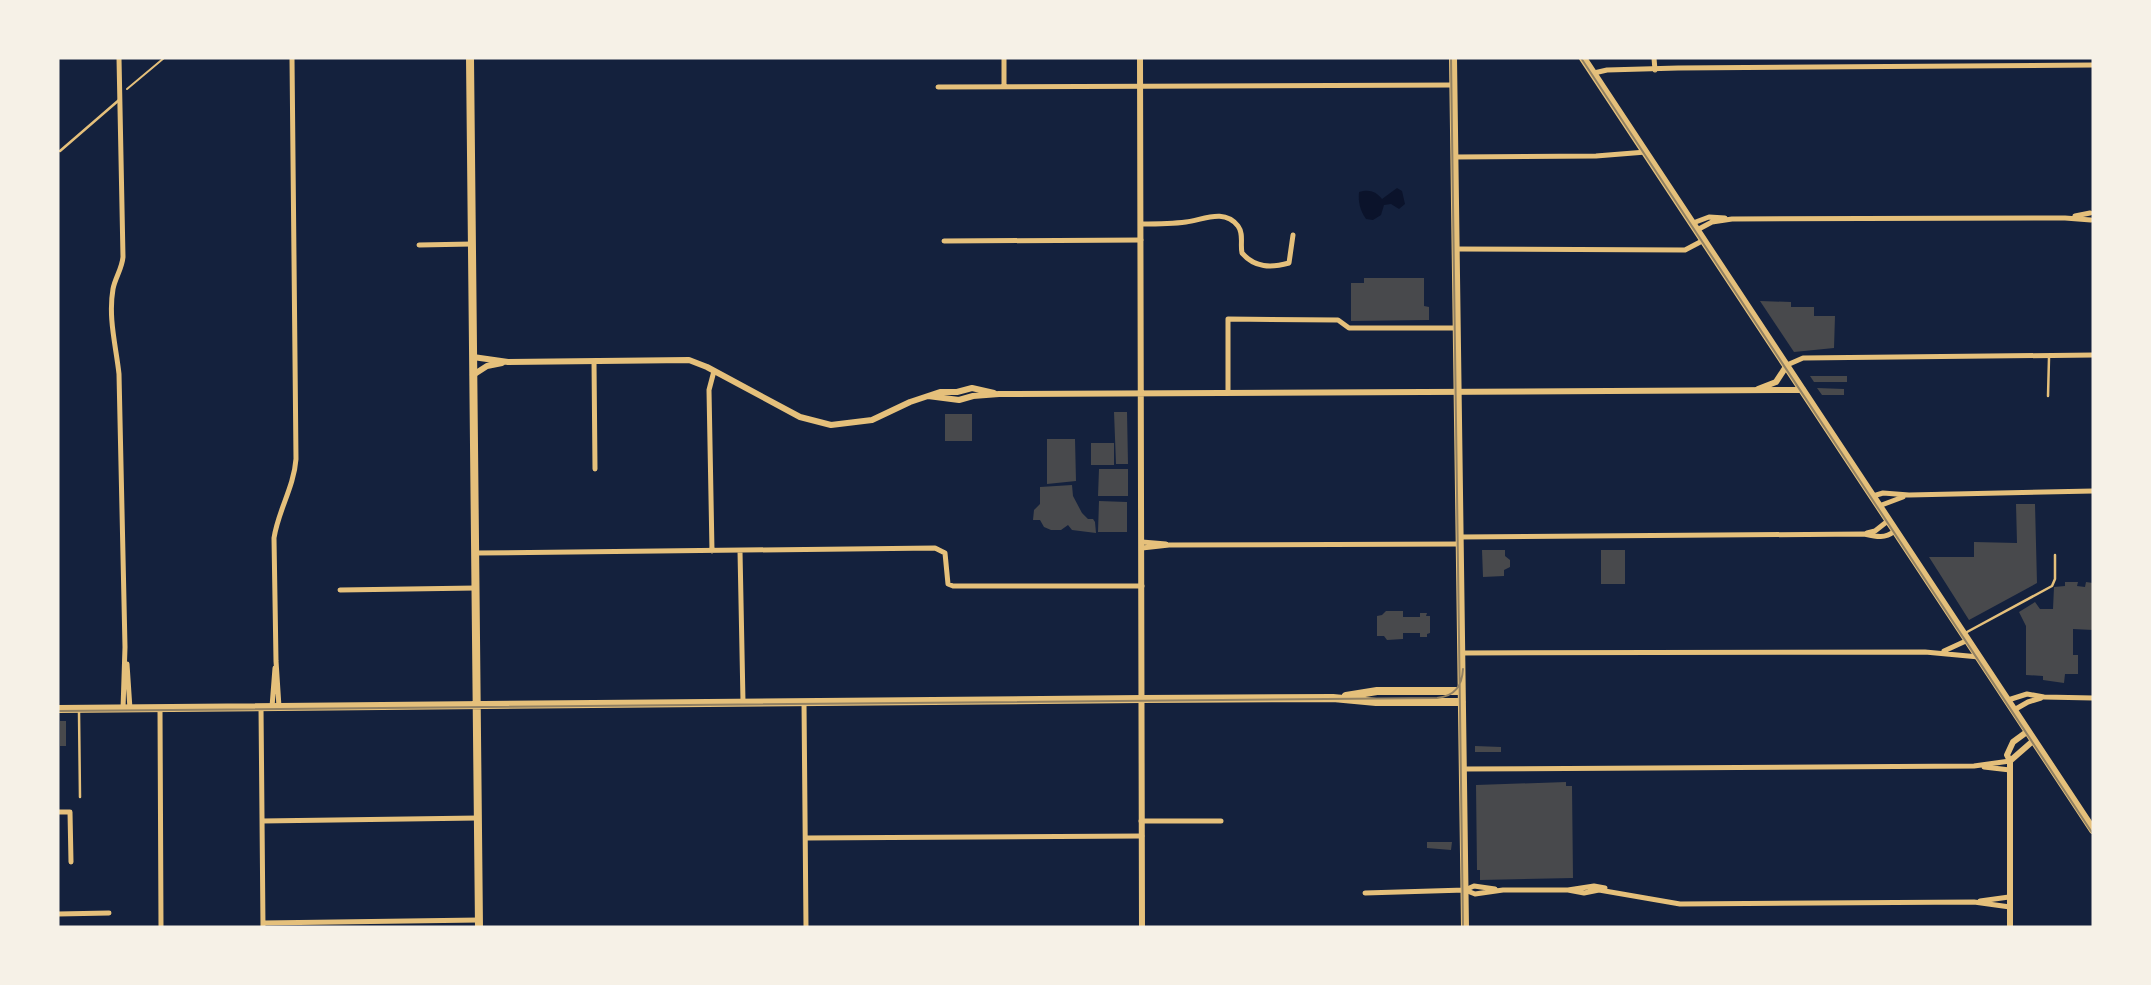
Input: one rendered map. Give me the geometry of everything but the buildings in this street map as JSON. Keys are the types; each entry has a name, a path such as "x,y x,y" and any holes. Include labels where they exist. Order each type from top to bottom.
{"main road":[{"path":"470,58 479,924"},
{"path":"1453,58 1465,927"},
{"path":"1583,58 2093,830"},
{"path":"1333,698 1377,691 1461,691"},
{"path":"58,709 1333,698 1376,702 1462,702"}],"street":[{"path":"119,58 123,257 113,291 113,331 119,374 126,709"},
{"path":"276,707 274,538 281,509 294,478 296,459 292,58"},
{"path":"1004,58 1004,87"},
{"path":"1140,58 1142,927"},
{"path":"1654,58 1655,70"},
{"path":"1594,73 1607,70 1665,69 2093,65"},
{"path":"939,87 1454,85"},
{"path":"1455,157 1646,152"},
{"path":"1141,224 1162,225 1221,216 1237,225 1242,234 1242,253 1249,261 1275,267 1289,263 1293,234"},
{"path":"1695,226 1709,217 2092,216"},
{"path":"944,241 1141,240"},
{"path":"1456,249 1685,250 1704,240"},
{"path":"419,245 472,244"},
{"path":"1228,393 1228,319 1338,320 1349,328 1457,328"},
{"path":"1753,391 1776,382 1787,365 1803,358 2093,355"},
{"path":"473,357 508,362 689,360 800,416 831,425 872,420 928,396 954,400 999,394 1803,390"},
{"path":"594,361 596,470"},
{"path":"473,375 487,366 508,362"},
{"path":"712,551 709,390 714,371"},
{"path":"1873,496 1884,493 1909,495 2093,491"},
{"path":"1879,506 1909,495"},
{"path":"1864,534 1875,531 1889,520"},
{"path":"1142,545 1864,534 1886,537 1896,530"},
{"path":"476,553 938,549 946,556 948,584 1142,586"},
{"path":"740,551 743,702"},
{"path":"340,590 476,588"},
{"path":"1941,652 1966,637"},
{"path":"1461,653 1941,652 1979,657"},
{"path":"2008,700 2027,694 2093,698"},
{"path":"2014,710 2044,697"},
{"path":"804,702 806,927"},
{"path":"261,707 263,925 479,924"},
{"path":"160,708 161,927"},
{"path":"2010,927 2010,761 2007,755 2013,742 2028,731"},
{"path":"1974,766 2010,761 2034,740"},
{"path":"1463,769 1974,766 2010,770"},
{"path":"58,812 70,812 71,862"},
{"path":"262,821 478,818"},
{"path":"1141,821 1221,821"},
{"path":"806,838 1142,836"},
{"path":"1365,893 1465,890 1475,894 1503,890 1568,890 1584,893 1597,890 1655,901 1691,904 1974,902 2009,897"},
{"path":"1974,902 2010,907"},
{"path":"58,914 110,913"}],"lane":[{"path":"60,151 120,100"},
{"path":"2048,396 2049,356"},
{"path":"1966,637 2052,586 2055,579 2055,555"},
{"path":"79,709 80,797"}],"path":[{"path":"120,100 133,83 164,58"}],"water":[{"path":"1397,188 1402,191 1405,204 1399,209 1391,204 1384,205 1381,215 1373,220 1366,219 1360,206 1359,192 1372,191 1382,199"}],"tram line":[{"path":"1451,58 1463,927"},
{"path":"1581,58 2093,834"},
{"path":"58,711 1437,698 1449,695 1456,689 1463,669"}]}
